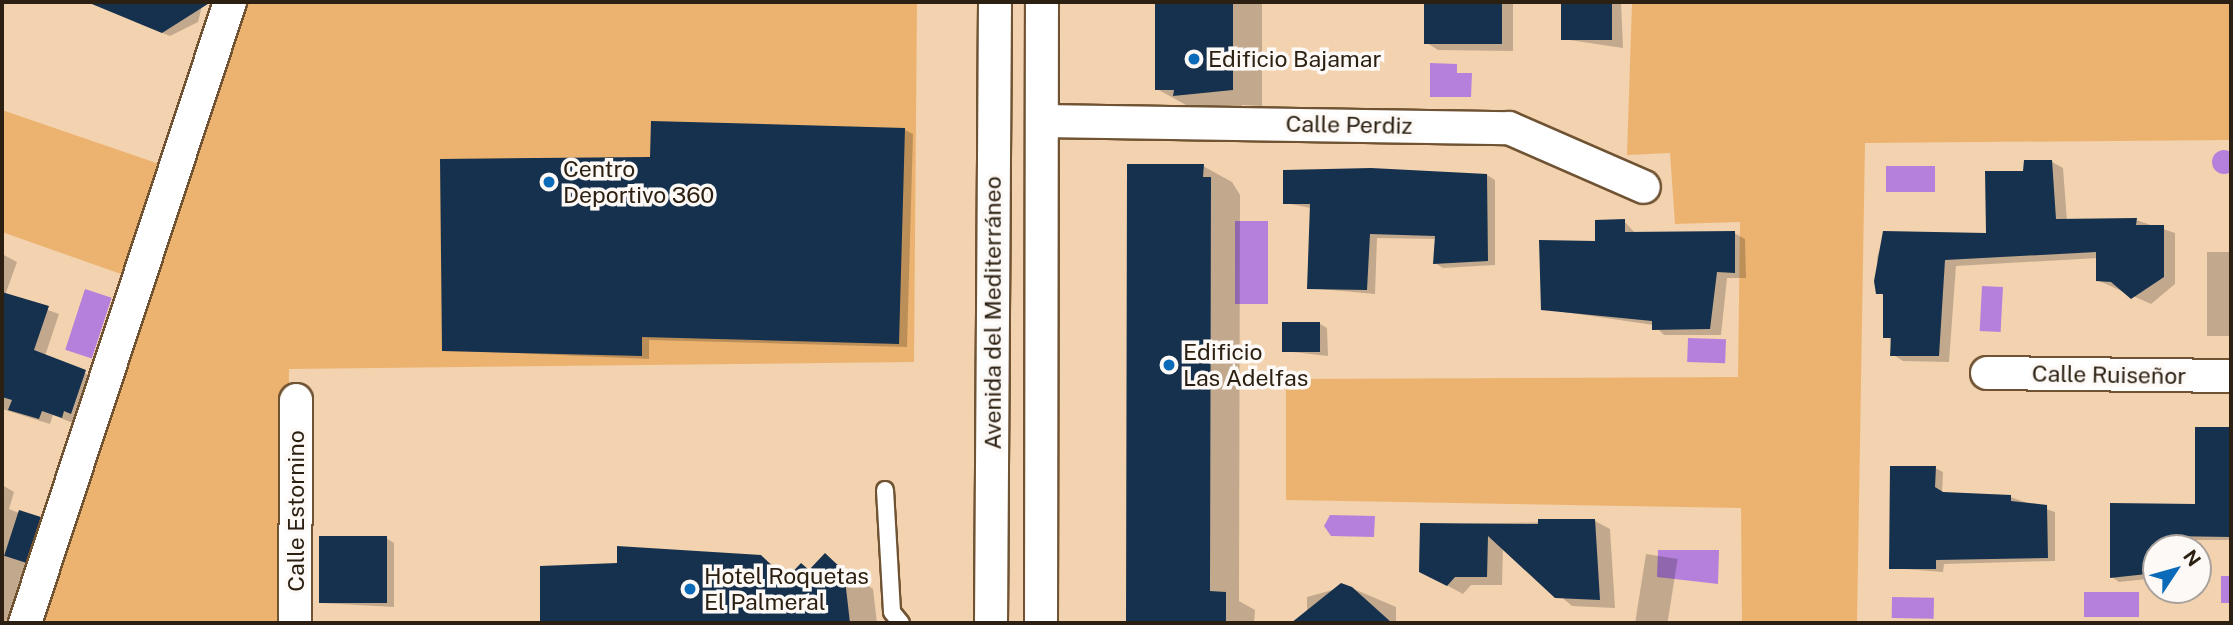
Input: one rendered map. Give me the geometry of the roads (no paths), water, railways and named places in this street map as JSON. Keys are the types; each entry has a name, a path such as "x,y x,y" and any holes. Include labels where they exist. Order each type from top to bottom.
{"street":[{"path":"25,623 230,2"},
{"name":"Avenida del Mediterráneo","path":"991,623 995,2"},
{"path":"1041,623 1042,2"},
{"name":"Calle Perdiz","path":"1042,121 1510,128 1644,187"},
{"name":"Calle Ruiseñor","path":"1987,373 2231,376"},
{"name":"Calle Estornino","path":"295,623 296,400"}],"lane":[{"path":"885,490 892,612 901,623"}],"place":[{"name":"Edificio Bajamar","path":"1194,59"},
{"name":"Centro Deportivo 360","path":"549,182"},
{"name":"Edificio Las Adelfas","path":"1169,365"},
{"name":"Hotel Roquetas El Palmeral","path":"690,589"}]}
